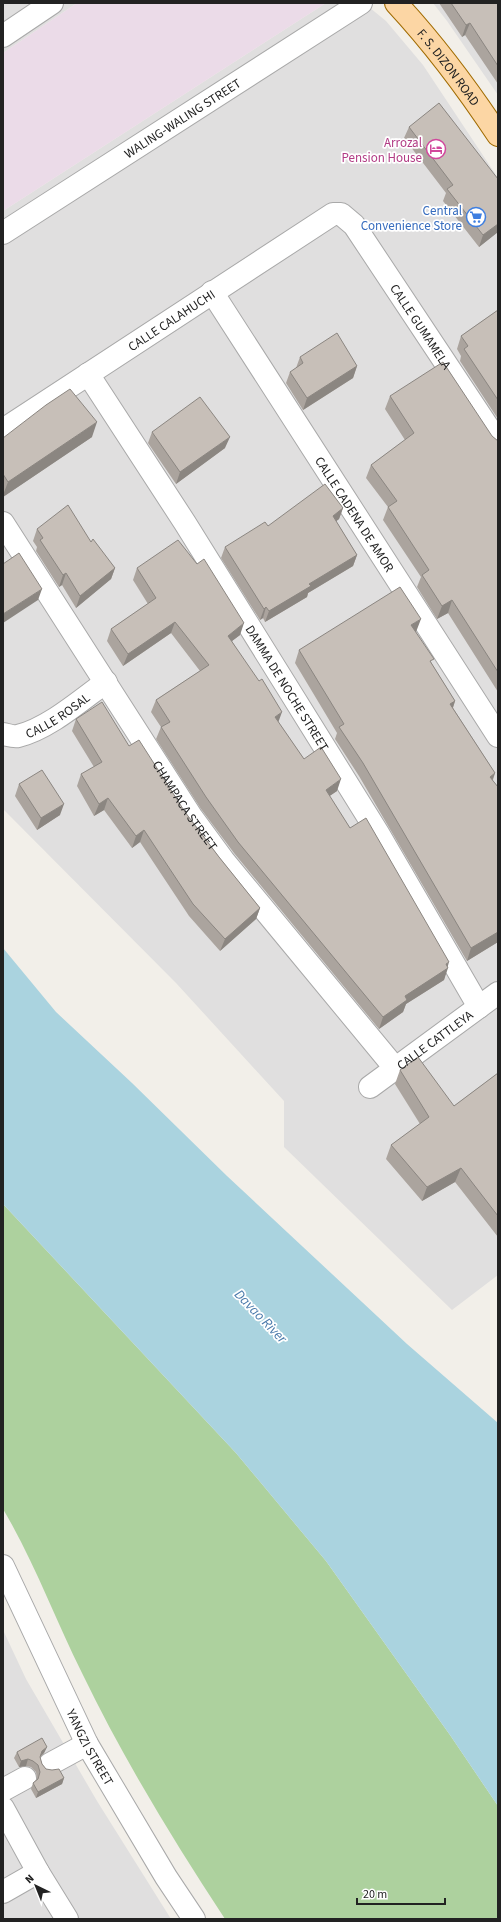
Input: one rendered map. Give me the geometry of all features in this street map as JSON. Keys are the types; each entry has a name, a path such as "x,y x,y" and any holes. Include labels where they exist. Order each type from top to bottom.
{"main road":[{"name":"F. S. DIZON ROAD","path":"396,3 426,36 474,99 498,135"}],"street":[{"path":"3,36 52,3"},
{"name":"WALING-WALING STREET","path":"3,233 361,3"},
{"name":"CALLE CALAHUCHI","path":"3,430 326,217 333,214 341,214"},
{"name":"CALLE GUMAMELA","path":"341,214 354,225 498,442"},
{"name":"CALLE CADENA DE AMOR","path":"212,292 498,736"},
{"name":"DAMMA DE NOCHE STREET","path":"88,374 185,522 378,832 479,1007"},
{"name":"CHAMPACA STREET","path":"3,522 191,816 224,861 395,1068"},
{"name":"CALLE ROSAL","path":"3,734 17,736 33,731 106,682"},
{"name":"CALLE CATTLEYA","path":"370,1087 498,993"},
{"name":"YANGZI STREET","path":"3,1566 87,1744 166,1877 194,1919"},
{"path":"50,1764 87,1744"},
{"path":"3,1790 25,1778"},
{"path":"3,1808 38,1872 67,1919"},
{"path":"3,1892 38,1872"}],"shaded area":[{"path":"3,3 77,3 3,53"},
{"path":"77,3 326,3 3,211 3,53"},
{"path":"326,3 364,3 386,21 423,65 498,178 498,1275 452,1310 284,1147 284,1101 176,983 3,809 3,211"},
{"path":"433,3 498,3 498,95 447,21"},
{"path":"3,1630 26,1679 97,1801 171,1919 3,1919"}],"green space":[{"path":"3,1204 236,1453 326,1561 450,1735 498,1806 498,1919 225,1919 186,1859 114,1736 72,1653 25,1549 3,1509"}],"water":[{"name":"Davao River","path":"3,948 56,1012 132,1083 227,1176 407,1344 498,1423 498,1806 450,1735 326,1561 236,1453 3,1204"}],"building":[{"path":"451,3 498,3 498,66 470,23 466,25"},
{"path":"439,103 498,179 498,224 483,235 447,189 453,185 409,127"},
{"path":"498,310 498,400 464,349 468,346 461,336"},
{"path":"337,333 357,366 307,398 290,372 303,363 300,357"},
{"path":"443,362 492,436 498,441 498,672 452,600 442,606 422,575 429,570 388,507 397,501 371,465 414,433 390,396"},
{"path":"70,389 97,422 8,482 3,474 3,438 46,405"},
{"path":"200,397 230,437 180,472 152,432"},
{"path":"325,484 343,508 333,516 357,555 309,584 311,586 269,611 266,607 264,609 225,547 265,522 268,526"},
{"path":"68,505 91,542 93,539 115,568 80,596 66,573 63,575 40,540 43,538 37,529"},
{"path":"178,540 197,564 204,559 244,623 228,636 259,681 262,679 282,712 275,717 304,759 321,747 341,779 326,790 350,828 366,818 449,962 446,964 448,968 405,996 407,1000 383,1017 238,842 206,797 161,727 170,722 156,700 209,665 175,622 128,654 111,629 156,598 137,568"},
{"path":"19,553 42,589 3,614 3,564"},
{"path":"400,587 421,619 411,625 434,659 430,661 455,701 450,704 495,773 490,777 498,787 498,932 471,948 363,763 339,727 344,724 299,650"},
{"path":"102,702 129,746 139,740 185,812 260,908 225,939 193,904 144,830 136,836 108,798 99,804 81,774 102,762 76,719"},
{"path":"42,770 64,804 41,818 19,784"},
{"path":"418,1057 454,1106 498,1073 498,1216 461,1168 427,1187 391,1145 429,1117 400,1070"},
{"path":"42,1738 47,1747 42,1751 40,1757 42,1764 46,1769 59,1769 64,1778 38,1792 33,1783 38,1779 40,1772 38,1765 28,1759 21,1761 17,1752"}],"place":[{"name":"Arrozal Pension House","path":"436,149"},
{"name":"Central Convenience Store","path":"476,217"}]}
